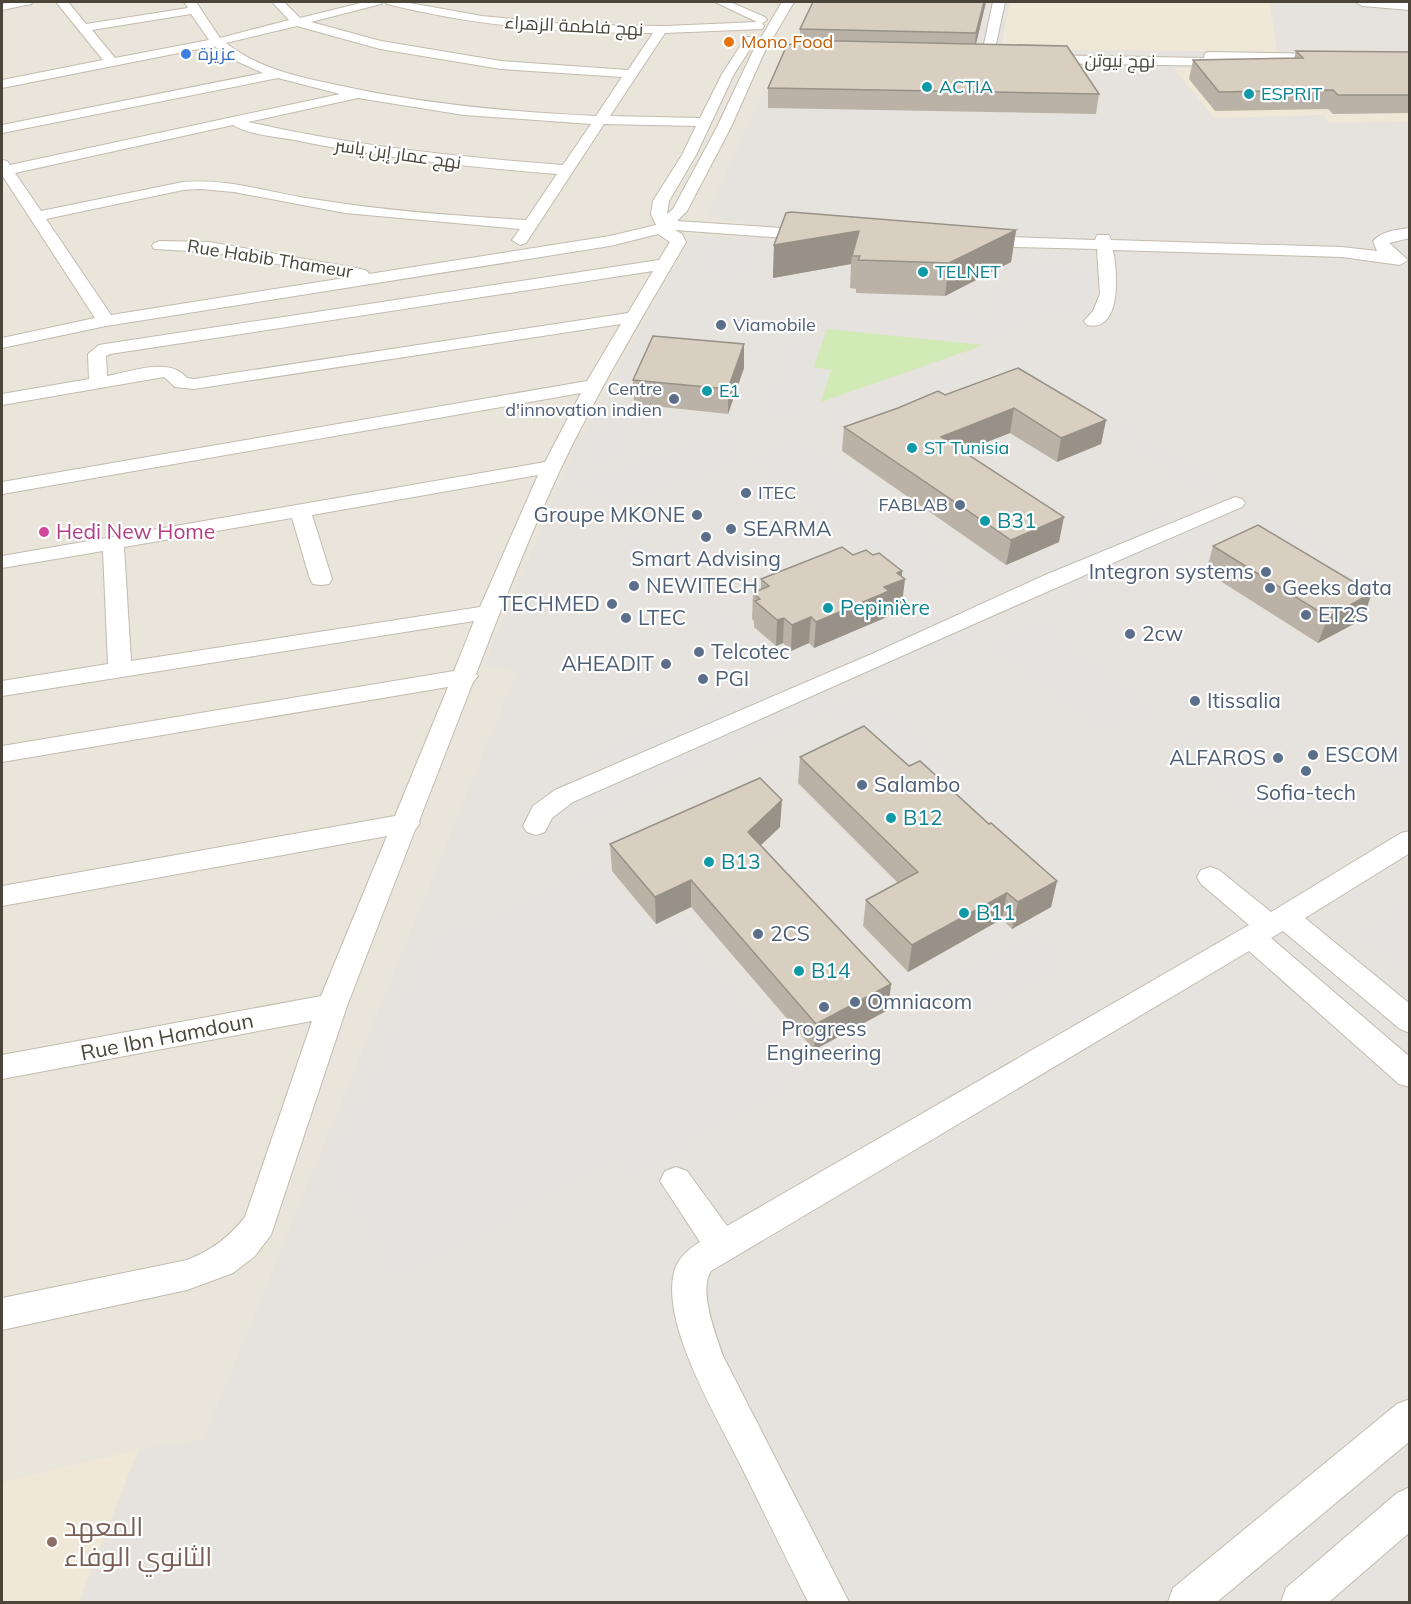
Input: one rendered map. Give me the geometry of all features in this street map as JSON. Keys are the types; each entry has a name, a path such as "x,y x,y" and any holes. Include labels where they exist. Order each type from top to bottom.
{"street":[{"path":"2,7 27,2"},
{"path":"62,2 112,63"},
{"path":"278,2 297,22 380,45 501,65 631,74"},
{"path":"2,73 7,83 217,42 377,2"},
{"name":"نهج فاطمة الزهراء","path":"391,2 424,10 511,24 660,31 760,23"},
{"path":"721,2 760,23"},
{"path":"662,227 679,212 695,183 758,50 760,23 772,2"},
{"path":"2,1314 187,1275 221,1262 243,1245 259,1225 332,1006 466,676 489,612 552,467 594,385 678,241 662,227 658,208 689,154 703,122 758,50 788,2"},
{"path":"987,55 999,2"},
{"path":"1362,2 1410,7"},
{"path":"82,28 193,6 217,42 277,74 357,94 456,111 528,118 703,122"},
{"path":"510,256 660,31"},
{"name":"نهج نيوتن","path":"1033,56 1340,61"},
{"path":"2,129 277,74"},
{"path":"106,321 38,216 3,168 232,122 357,94"},
{"name":"نهج عمار إبن ياسر","path":"232,122 307,141 373,152 469,164 567,170"},
{"path":"38,216 183,186 208,184 317,205 428,219 529,225"},
{"path":"2,343 106,321 610,241 662,227 724,229 739,232 828,232"},
{"path":"963,237 1338,245 1381,241 1390,236 1410,233"},
{"path":"1104,241 1342,252 1402,261"},
{"path":"1093,321 1106,307 1108,290 1104,241"},
{"path":"1381,241 1383,248 1402,261"},
{"name":"Rue Habib Thameur","path":"160,246 209,247 379,277"},
{"path":"98,382 97,354 105,349 664,264"},
{"path":"2,399 166,371 175,375 181,382 195,384 634,317"},
{"path":"2,488 594,385"},
{"path":"2,562 552,467"},
{"path":"536,826 536,821 546,808 564,796 882,658 1053,580 1235,503"},
{"path":"300,510 321,579"},
{"path":"113,543 120,671"},
{"path":"2,688 489,612"},
{"path":"2,754 466,676"},
{"path":"2,896 406,823"},
{"path":"829,1602 708,1362 693,1319 690,1293 691,1272 699,1260 1268,926 1410,840"},
{"path":"1210,878 1268,926 1410,1021"},
{"path":"1268,926 1410,1075"},
{"name":"Rue Ibn Hamdoun","path":"2,1068 332,1006"},
{"path":"676,1181 721,1245"},
{"path":"1187,1602 1410,1417"},
{"path":"1299,1602 1410,1506"}],"shaded area":[{"path":"2,2 1409,2 1409,1602 2,1602"},
{"path":"812,2 1409,2 1409,1602 79,1602 138,1450 204,1439 517,671 484,667 574,449 691,236 736,238 743,221 726,221 707,213 749,123"},
{"path":"1010,2 1270,2 1277,52 1016,49 1002,44"},
{"path":"1174,68 1380,70 1409,101 1409,122 1330,123 1323,115 1214,118"},
{"path":"725,241 753,243 742,275 700,271 708,253 719,254"},
{"path":"1008,264 1077,270 1078,276 1093,277 1090,312 1041,311 1040,322 1020,321 1018,328 1005,333 987,331 986,341 850,326 853,318 890,321 894,311 998,321"},
{"path":"802,325 817,326 803,368 826,371 817,402 792,399 785,418 769,417"},
{"path":"1013,361 1222,486 1205,494 1127,438 998,367"},
{"path":"966,366 985,376 850,426 830,412 896,387"},
{"path":"613,411 631,413 607,465 588,463"},
{"path":"728,436 737,444 725,448 739,460 611,503 599,491 590,494 581,483"},
{"path":"797,442 940,547 921,555 952,579 923,592 754,458"},
{"path":"1262,510 1409,598 1409,609 1245,518"},
{"path":"1161,512 1185,528 1210,517 1233,531 1082,598 1036,565"},
{"path":"637,537 686,581 665,589 616,544"},
{"path":"696,591 749,640 729,648 675,599"},
{"path":"941,616 967,636 877,675 853,654"},
{"path":"1036,623 1150,711 1104,731 992,642"},
{"path":"752,689 773,708 812,691 830,707 578,821 560,802 620,775 601,754"},
{"path":"863,696 905,727 990,808 958,823 834,708"},
{"path":"1409,731 1409,764 1390,775 1364,756"},
{"path":"1196,736 1288,807 1265,820 1172,748"},
{"path":"599,867 663,942 678,935 801,1075 631,1173 617,1154 400,1276 326,1150 352,1136 434,945"},
{"path":"1409,904 1409,972 1361,934"},
{"path":"1035,935 1063,961 959,1020 934,994"},
{"name":"المعهد الثانوي الوفاء","path":"138,1450 79,1602 2,1602 2,1482"}],"green space":[{"path":"827,329 984,345 821,402 831,370 814,367"}],"building":[{"name":"ACTIA","path":"813,2 984,2 976,33 800,29"},
{"path":"795,40 1067,46 1099,94 768,88 787,45 793,44"},
{"path":"1296,51 1410,52 1410,95 1338,95 1333,90 1219,92 1193,60 1303,58"},
{"path":"786,213 1016,230 949,263 858,260 860,256 852,256 859,231 774,245"},
{"path":"653,336 744,344 728,389 633,380"},
{"path":"1018,368 1106,420 1061,438 1014,408 941,437 1064,517 1011,540 844,427 938,391 945,395"},
{"path":"1258,525 1372,593 1328,617 1213,546"},
{"path":"842,547 853,555 866,550 873,555 879,553 902,571 897,573 905,579 884,587 889,591 816,622 811,617 792,625 784,618 777,620 755,601 760,599 753,593 769,586 761,579"},
{"path":"864,726 909,766 920,761 989,824 991,823 1057,881 1018,902 1007,893 912,945 866,900 918,872 800,757"},
{"path":"760,778 782,800 748,832 891,984 816,1024 691,880 655,897 610,844"}],"place":[{"name":"Mono Food","path":"729,42"},
{"name":"عزيزة","path":"186,54"},
{"name":"ACTIA","path":"927,87"},
{"name":"ESPRIT","path":"1249,94"},
{"name":"TELNET","path":"923,272"},
{"name":"Viamobile","path":"721,325"},
{"name":"E1","path":"707,391"},
{"name":"Centre d'innovation indien","path":"674,399"},
{"name":"ST Tunisia","path":"912,448"},
{"name":"ITEC","path":"746,493"},
{"name":"FABLAB","path":"960,505"},
{"name":"Groupe MKONE","path":"697,515"},
{"name":"B31","path":"985,521"},
{"name":"SEARMA","path":"731,529"},
{"name":"Hedi New Home","path":"44,532"},
{"name":"Smart Advising","path":"706,537"},
{"name":"Integron systems","path":"1266,572"},
{"name":"NEWITECH","path":"634,586"},
{"name":"Geeks data","path":"1270,588"},
{"name":"TECHMED","path":"612,604"},
{"name":"Pepinière","path":"828,608"},
{"name":"ET2S","path":"1306,615"},
{"name":"LTEC","path":"626,618"},
{"name":"2cw","path":"1130,634"},
{"name":"Telcotec","path":"699,652"},
{"name":"AHEADIT","path":"666,664"},
{"name":"PGI","path":"703,679"},
{"name":"Itissalia","path":"1195,701"},
{"name":"ESCOM","path":"1313,755"},
{"name":"ALFAROS","path":"1278,758"},
{"name":"Sofia-tech","path":"1306,771"},
{"name":"Salambo","path":"862,785"},
{"name":"B12","path":"891,818"},
{"name":"B13","path":"709,862"},
{"name":"B11","path":"964,913"},
{"name":"2CS","path":"758,934"},
{"name":"B14","path":"799,971"},
{"name":"Omniacom","path":"855,1002"},
{"name":"Progress Engineering","path":"824,1007"},
{"name":"المعهد الثانوي الوفاء","path":"52,1542"}]}
